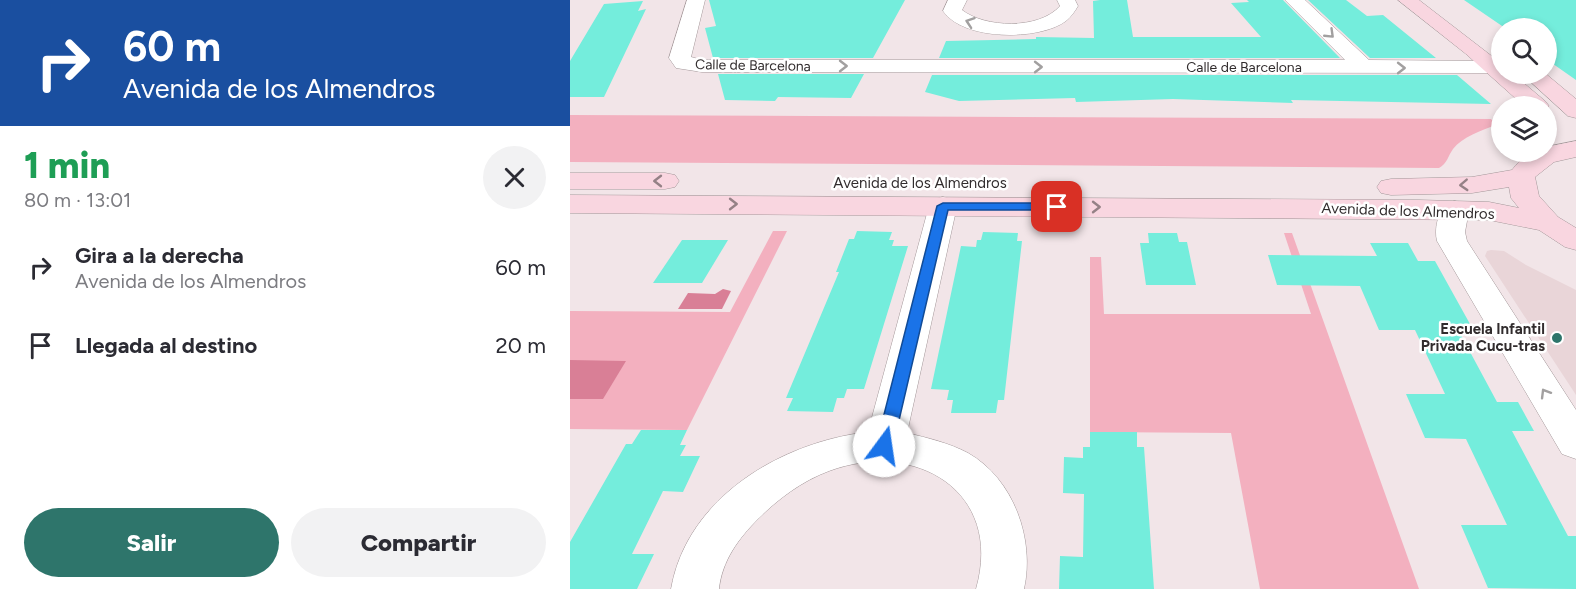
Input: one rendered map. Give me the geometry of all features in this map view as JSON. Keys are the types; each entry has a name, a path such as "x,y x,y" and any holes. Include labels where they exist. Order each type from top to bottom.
{"street":[{"name":"Calle de Barcelona","path":"696,0 680,58 684,63 702,66 1491,67"},
{"path":"958,0 952,11 957,17 985,27 1005,28 1025,27 1058,19 1066,13 1069,6 1066,0"},
{"path":"1294,0 1365,68"},
{"path":"1407,0 1491,66"},
{"path":"1435,0 1491,40"},
{"path":"997,67 1005,28"},
{"path":"1509,84 1521,96"},
{"path":"1545,84 1576,111"},
{"path":"1534,162 1521,177 1525,198 1548,223 1576,241"},
{"name":"Avenida de los Almendros","path":"570,181 1422,187 1472,184 1521,177"},
{"name":"Avenida de los Almendros","path":"570,204 1455,210 1489,211 1548,223"},
{"name":"Avenida de los Almendros","path":"884,446 943,206"},
{"path":"1455,210 1450,232 1452,241 1576,443"},
{"path":"694,589 696,578 718,533 752,496 793,468 839,451 884,446 921,451 953,464 984,489 1002,525 1006,569 1000,589"}],"shaded area":[{"path":"570,115 1491,119 1491,127 1462,141 1439,168 570,162"},
{"path":"773,231 787,231 687,430 570,429 570,311 730,312"},
{"path":"1284,233 1292,233 1419,589 1260,589 1231,433 1090,432 1090,257 1101,257 1104,314 1311,314"},
{"name":"Escuela Infantil Privada Cucu-tras","path":"1487,251 1504,251 1526,265 1576,290 1576,395 1485,256"},
{"path":"723,289 731,291 722,309 678,309 688,293 715,294"},
{"path":"570,360 626,361 603,399 570,399"}],"building":[{"path":"709,0 905,0 873,58 713,58 705,28 716,26"},
{"path":"1127,0 1133,37 1261,37 1231,3 1249,2 1247,0 1283,0 1340,58 939,58 946,41 1036,39 1036,37 1094,38 1093,1"},
{"path":"1308,0 1346,0 1367,16 1383,15 1436,58 1370,58"},
{"path":"1464,0 1576,0 1576,80 1557,67 1557,18 1491,18"},
{"path":"643,1 638,11 646,9 604,97 570,97 570,61 604,4"},
{"path":"718,74 864,74 851,98 778,97 775,101 725,100"},
{"path":"932,75 1457,75 1491,104 1291,100 1293,103 1173,99 1076,102 1075,98 959,101 925,92"},
{"path":"857,231 892,232 889,240 894,240 892,246 908,246 864,389 847,389 844,398 837,398 833,412 787,411 793,398 786,398 839,272 836,272 849,239 854,239"},
{"path":"983,232 1018,233 1017,241 1022,241 1004,400 998,400 996,413 951,413 953,400 947,400 949,390 931,389 961,246 976,247 977,240 981,240"},
{"path":"1148,233 1177,233 1179,242 1187,242 1196,285 1146,285 1140,243 1149,243"},
{"path":"682,240 728,240 702,283 653,283"},
{"path":"1370,243 1408,243 1418,261 1435,261 1470,324 1455,324 1497,402 1518,402 1534,431 1512,431 1568,536 1576,536 1576,589 1488,588 1461,525 1507,525 1466,439 1425,438 1406,394 1445,394 1415,330 1379,330 1360,286 1277,285 1268,255 1377,256"},
{"path":"641,430 687,430 680,445 686,445 680,456 700,456 683,492 663,491 632,554 654,554 637,589 570,589 570,542 626,444 632,444"},
{"path":"1090,432 1137,432 1137,447 1144,447 1154,589 1059,589 1060,556 1083,557 1084,494 1063,493 1064,457 1083,458 1083,447 1090,447"}],"place":[{"name":"Escuela Infantil Privada Cucu-tras","path":"1557,338"}],"route":[{"path":"884,446 943,206 1057,207"}]}
